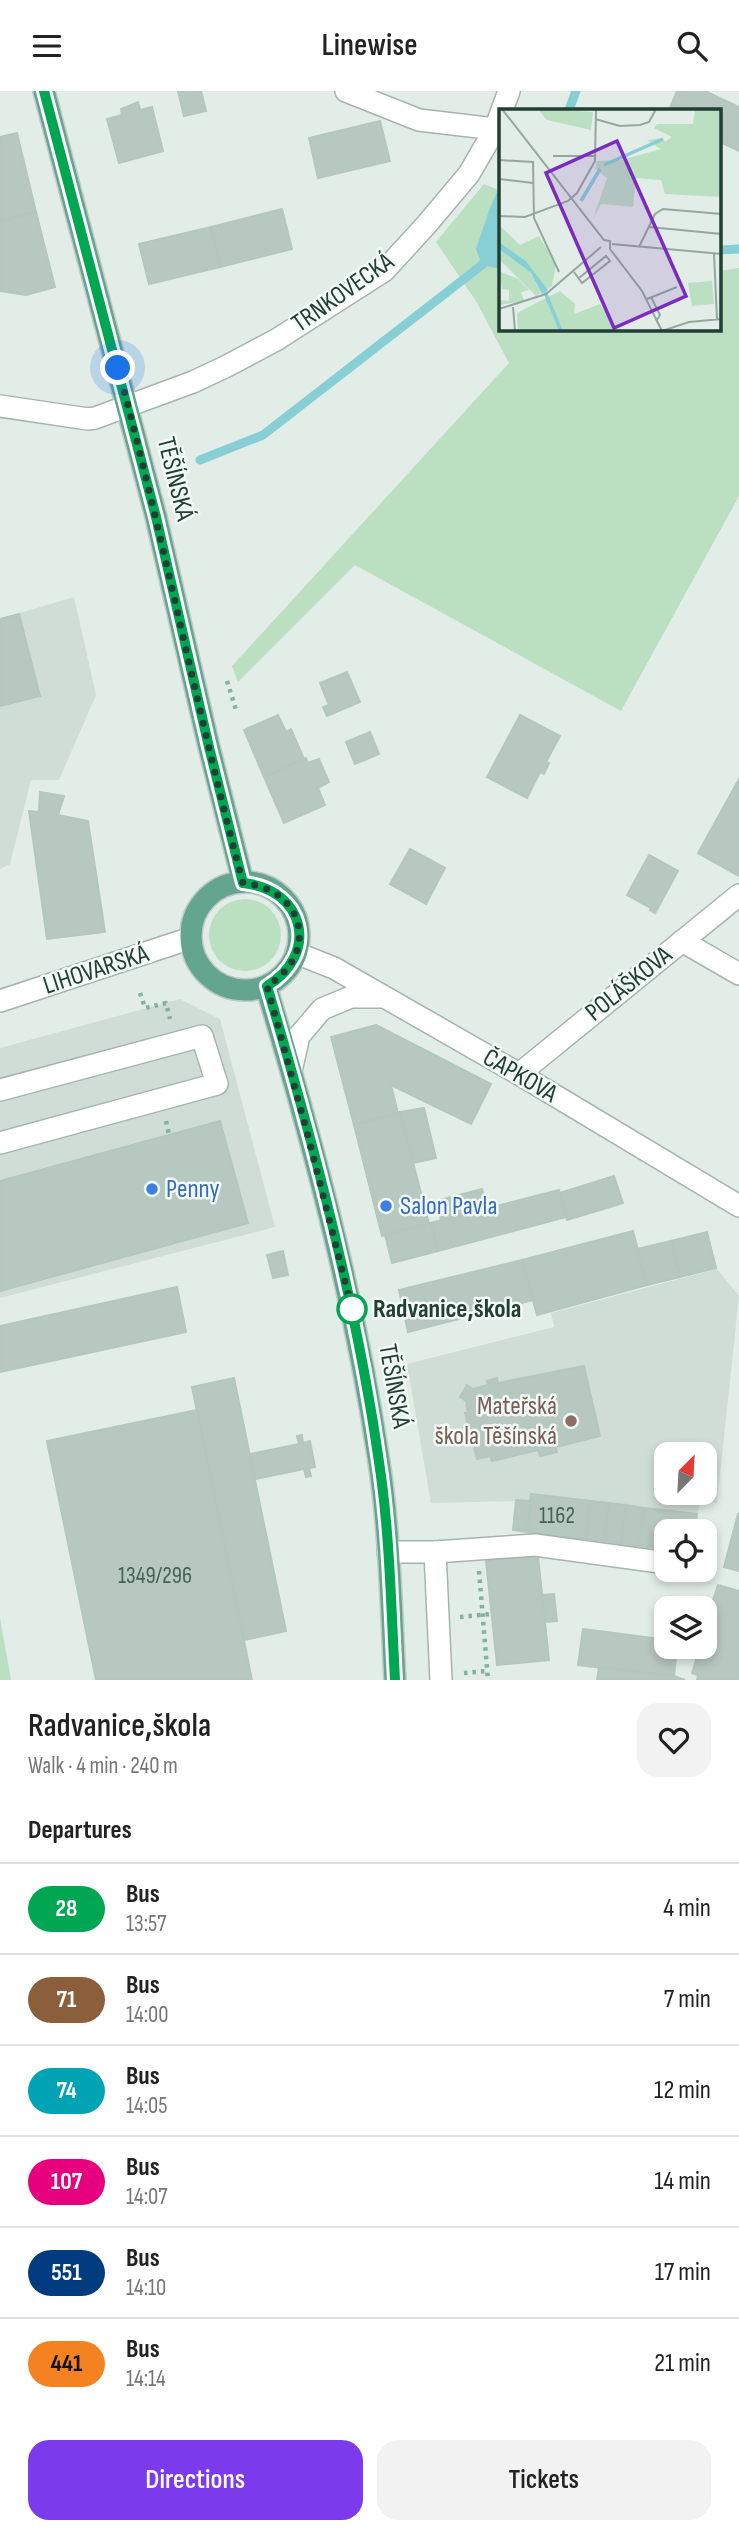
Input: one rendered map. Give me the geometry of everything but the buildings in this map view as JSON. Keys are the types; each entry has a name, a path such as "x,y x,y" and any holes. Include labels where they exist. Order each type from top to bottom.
{"main road":[{"name":"TĚŠÍNSKÁ","path":"44,91 128,406 243,883"},
{"path":"243,883 261,884 276,892 288,904 296,919 299,936 290,967 267,986 250,990 216,982 203,970 194,955 191,937 193,921 206,899 227,885 243,883"},
{"name":"TĚŠÍNSKÁ","path":"267,986 357,1333 380,1465 388,1552 394,1680"}],"street":[{"path":"346,91 419,120 499,117"},
{"name":"TRNKOVECKÁ","path":"502,109 509,91"},
{"name":"TRNKOVECKÁ","path":"0,406 47,420 88,419 193,383 287,333 384,271 469,174 499,117"},
{"name":"POLÁŠKOVA","path":"519,1074 739,895"},
{"name":"LIHOVARSKÁ","path":"0,1001 191,937"},
{"path":"682,941 739,974"},
{"name":"ČAPKOVA","path":"296,953 334,968 519,1074 739,1206"},
{"path":"291,1071 299,1036 322,1009 351,997 383,997"},
{"path":"0,1090 202,1036 217,1084 0,1143"},
{"path":"388,1552 435,1552 535,1545 654,1561"},
{"path":"435,1552 441,1680"}],"path":[{"path":"227,681 236,710"},
{"path":"140,993 145,1008 166,1003 172,1026"},
{"path":"477,1549 488,1680"}],"shaded area":[{"path":"74,597 96,695 59,780 31,780 10,864 0,869 0,619"},
{"path":"180,999 220,1019 275,1227 0,1298 0,1048"},
{"name":"Mateřská škola Těšínská","path":"717,1269 739,1296 718,1494 718,1442 654,1442 654,1505 700,1505 697,1514 532,1494 531,1501 431,1503 407,1364 554,1327 551,1313"}],"green space":[{"path":"484,184 499,190 499,331 722,331 722,271 739,268 739,496 621,711 355,565 238,682 232,666 509,363 476,301 436,242"},
{"path":"245,899 265,905 275,915 281,935 275,955 265,965 245,971 225,965 215,955 209,935 215,915 225,905"},
{"path":"0,1618 11,1680 0,1680"}],"water":[{"path":"499,188 499,269 482,265 476,249"}],"waterway":[{"path":"569,109 576,91"},
{"path":"722,250 739,249"},
{"path":"200,460 263,435 482,265 487,256"}],"bus line":[{"name":"28","path":"44,91 156,517 243,883 261,884 276,892 288,904 296,919 299,936 290,967 267,986 352,1308 380,1465 395,1680"}],"place":[{"name":"Penny","path":"152,1189"},
{"name":"Salon Pavla","path":"386,1206"},
{"name":"Radvanice,škola","path":"352,1309"},
{"name":"Mateřská škola Těšínská","path":"571,1421"}],"route":[{"path":"118,368 243,883 261,884 276,892 288,904 296,919 299,936 290,967 267,986 352,1309"}]}
